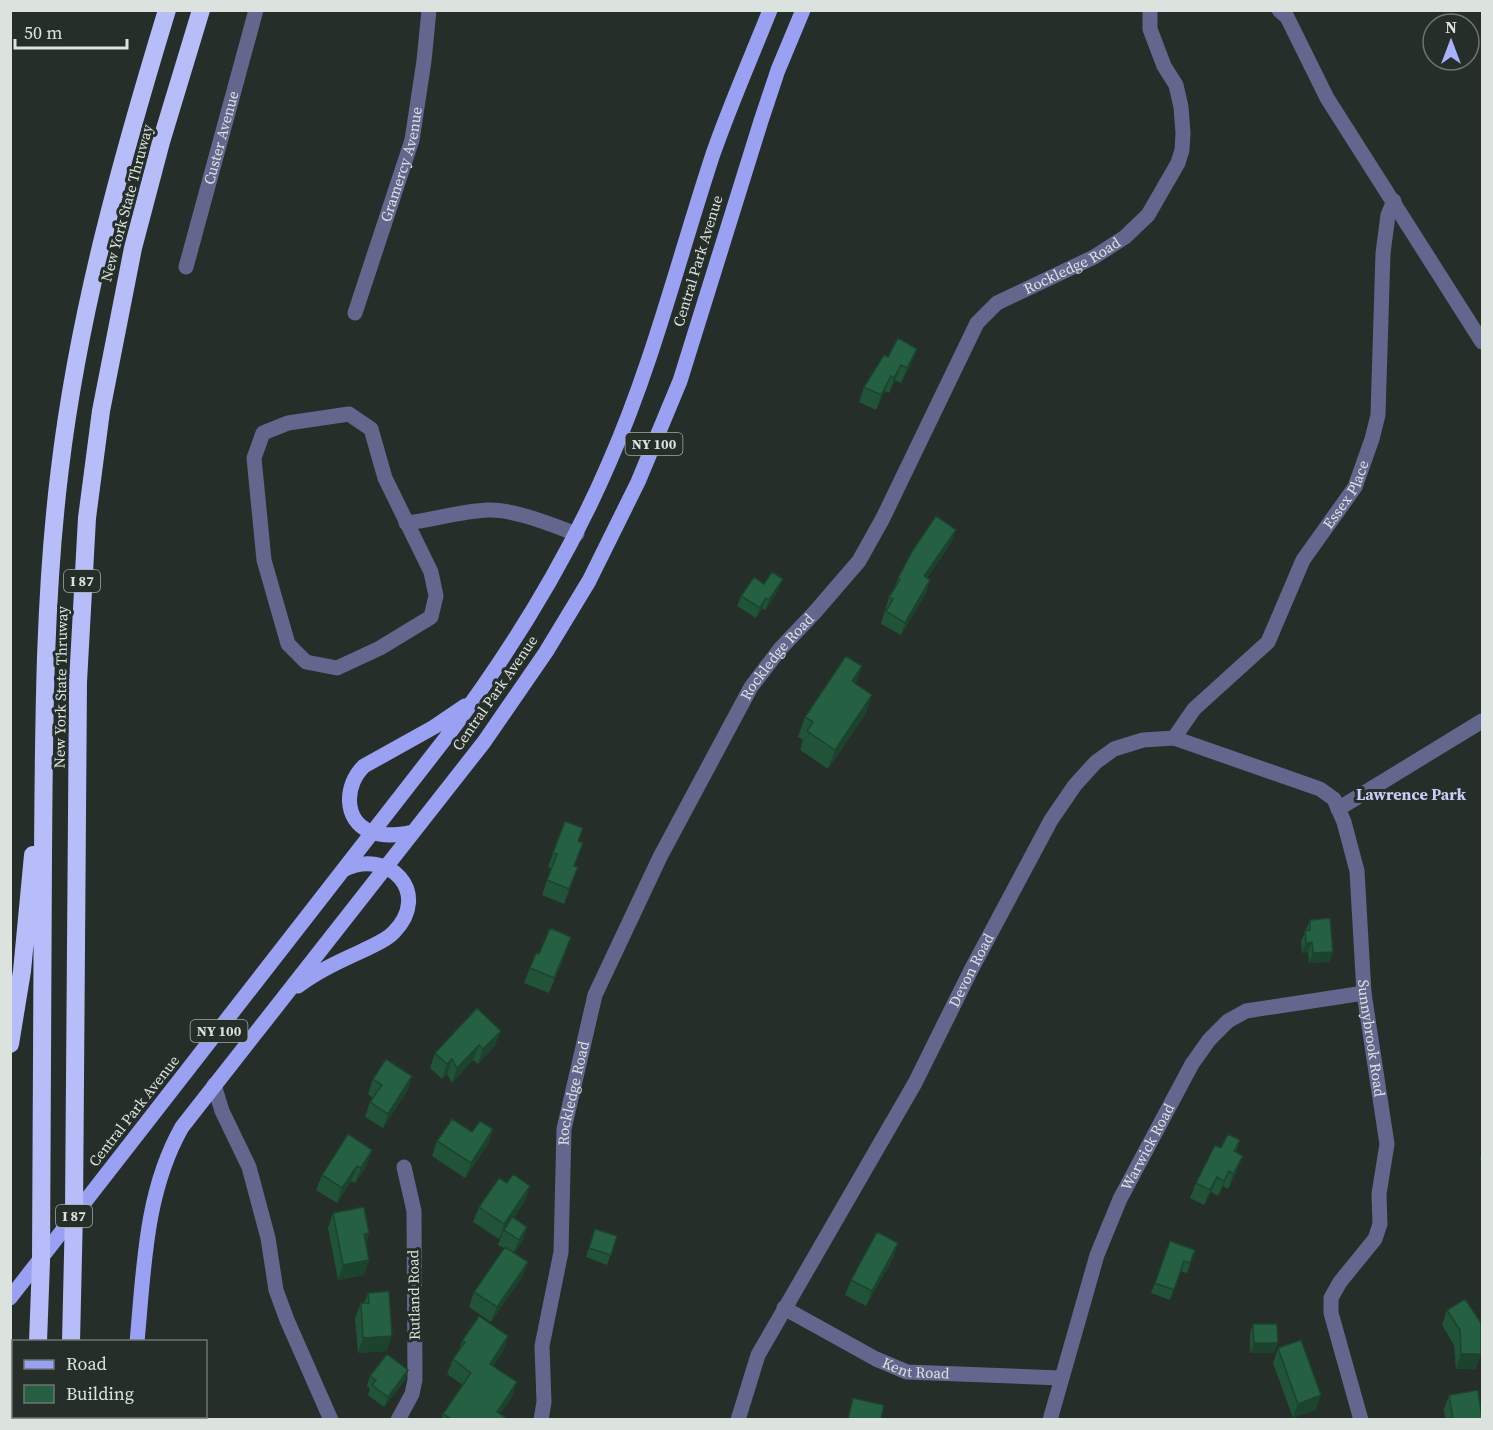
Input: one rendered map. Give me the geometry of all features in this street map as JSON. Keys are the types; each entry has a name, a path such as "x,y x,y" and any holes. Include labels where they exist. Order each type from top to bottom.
{"highway":[{"name":"New York State Thruway","path":"38,1340 44,737 47,627 54,528 62,453 87,302 113,195 167,10"},
{"name":"New York State Thruway","path":"71,1340 78,682 87,518 105,389 133,248 161,142 201,10"},
{"path":"10,1044 22,971 44,737"},
{"path":"73,1275 80,1340"}],"main road":[{"name":"Central Park Avenue","path":"10,1298 475,699 537,605 577,534 610,461 667,308 714,153 752,51 770,10"},
{"name":"Central Park Avenue","path":"137,1340 149,1228 161,1173 182,1127 467,765 531,676 589,581 626,507 683,372 761,121 778,70 803,10"},
{"path":"413,832 392,835 372,832 356,820 350,802 350,787 358,772 372,761 427,731 475,699"},
{"path":"282,999 318,972 381,942 399,927 407,909 407,893 402,879 386,866 363,863 342,871"}],"street":[{"name":"Custer Avenue","path":"186,267 256,10"},
{"name":"Gramercy Avenue","path":"355,314 412,140 429,10"},
{"name":"Rockledge Road","path":"541,1419 544,1402 542,1346 561,1252 564,1129 595,995 660,857 751,687 780,649 859,561 883,518 977,323 997,303 1094,257 1125,237 1148,215 1178,163 1184,133 1181,107 1176,85 1164,66 1150,29 1150,10"},
{"path":"1279,10 1287,17 1328,98 1482,342"},
{"name":"Essex Place","path":"1174,738 1194,709 1268,642 1303,560 1355,487 1372,440 1378,415 1383,253 1388,215 1394,201"},
{"path":"349,414 370,429 385,478 406,523 431,572 436,596 430,617 380,648 337,668 306,662 288,644 264,560 254,458 263,433 288,423 349,414"},
{"path":"406,523 491,509 534,518 577,534"},
{"path":"1338,809 1482,722"},
{"name":"Devon Road","path":"738,1419 758,1355 915,1083 971,970 1046,830 1075,785 1096,762 1114,749 1143,740 1174,738 1320,789 1334,799 1338,809"},
{"name":"Sunnybrook Road","path":"1338,809 1344,822 1357,872 1364,993 1386,1144 1379,1194 1380,1224 1375,1239 1340,1282 1331,1298 1331,1313 1361,1419"},
{"name":"Warwick Road","path":"1050,1419 1097,1256 1120,1199 1192,1064 1209,1040 1228,1021 1246,1011 1364,993"},
{"path":"214,1084 222,1111 249,1167 268,1238 276,1290 331,1419"},
{"name":"Rutland Road","path":"398,1419 412,1395 415,1380 414,1211 404,1167"},
{"name":"Kent Road","path":"784,1308 876,1359 907,1372 1061,1378"}],"building":[{"path":"898,338 917,349 907,368 901,365 894,378 891,376 881,395 864,387 884,355 888,357"},
{"path":"936,516 956,530 924,576 930,580 905,623 886,611 893,599 889,597 913,550"},
{"path":"772,572 783,579 769,600 766,598 760,608 741,596 754,577 764,584"},
{"path":"846,656 862,666 852,681 872,695 835,750 807,731 813,722 805,717"},
{"path":"565,821 583,828 578,841 583,843 574,866 578,867 569,889 547,880 557,854 553,853"},
{"path":"1330,918 1333,952 1313,953 1312,942 1306,943 1305,931 1310,930 1310,920"},
{"path":"550,928 571,937 554,978 530,968"},
{"path":"477,1008 501,1031 483,1049 479,1045 457,1068 452,1059 447,1064 435,1053"},
{"path":"386,1059 412,1076 388,1114 370,1102 382,1085 373,1079"},
{"path":"452,1119 472,1132 480,1121 493,1129 471,1163 437,1141"},
{"path":"348,1134 372,1150 361,1168 357,1166 342,1188 322,1175"},
{"path":"1228,1134 1240,1140 1234,1151 1243,1156 1233,1174 1229,1171 1224,1181 1217,1177 1210,1190 1196,1183 1215,1145 1221,1148"},
{"path":"513,1174 530,1186 504,1224 479,1207 499,1178 507,1183"},
{"path":"364,1207 369,1233 364,1234 369,1260 343,1265 333,1213"},
{"path":"512,1217 527,1227 519,1240 504,1230"},
{"path":"595,1229 617,1236 611,1255 589,1248"},
{"path":"877,1232 898,1243 872,1291 851,1280"},
{"path":"1170,1241 1195,1250 1190,1263 1184,1261 1174,1290 1155,1283"},
{"path":"505,1247 528,1262 497,1307 474,1292"},
{"path":"389,1291 392,1336 363,1338 361,1303 369,1303 368,1293"},
{"path":"1465,1299 1481,1323 1481,1354 1461,1354 1460,1330 1447,1310"},
{"path":"479,1316 508,1336 490,1364 517,1382 497,1412 508,1419 451,1419 443,1414 471,1373 453,1359"},
{"path":"1253,1324 1277,1324 1278,1343 1254,1343"},
{"path":"1301,1340 1321,1395 1298,1404 1278,1348"},
{"path":"387,1354 408,1370 388,1397 372,1385 376,1380 370,1376"},
{"path":"1478,1390 1482,1419 1453,1419 1449,1395"},
{"path":"853,1398 884,1405 881,1419 848,1419"}],"district":[{"name":"Lawrence Park","path":"1411,794"}]}
